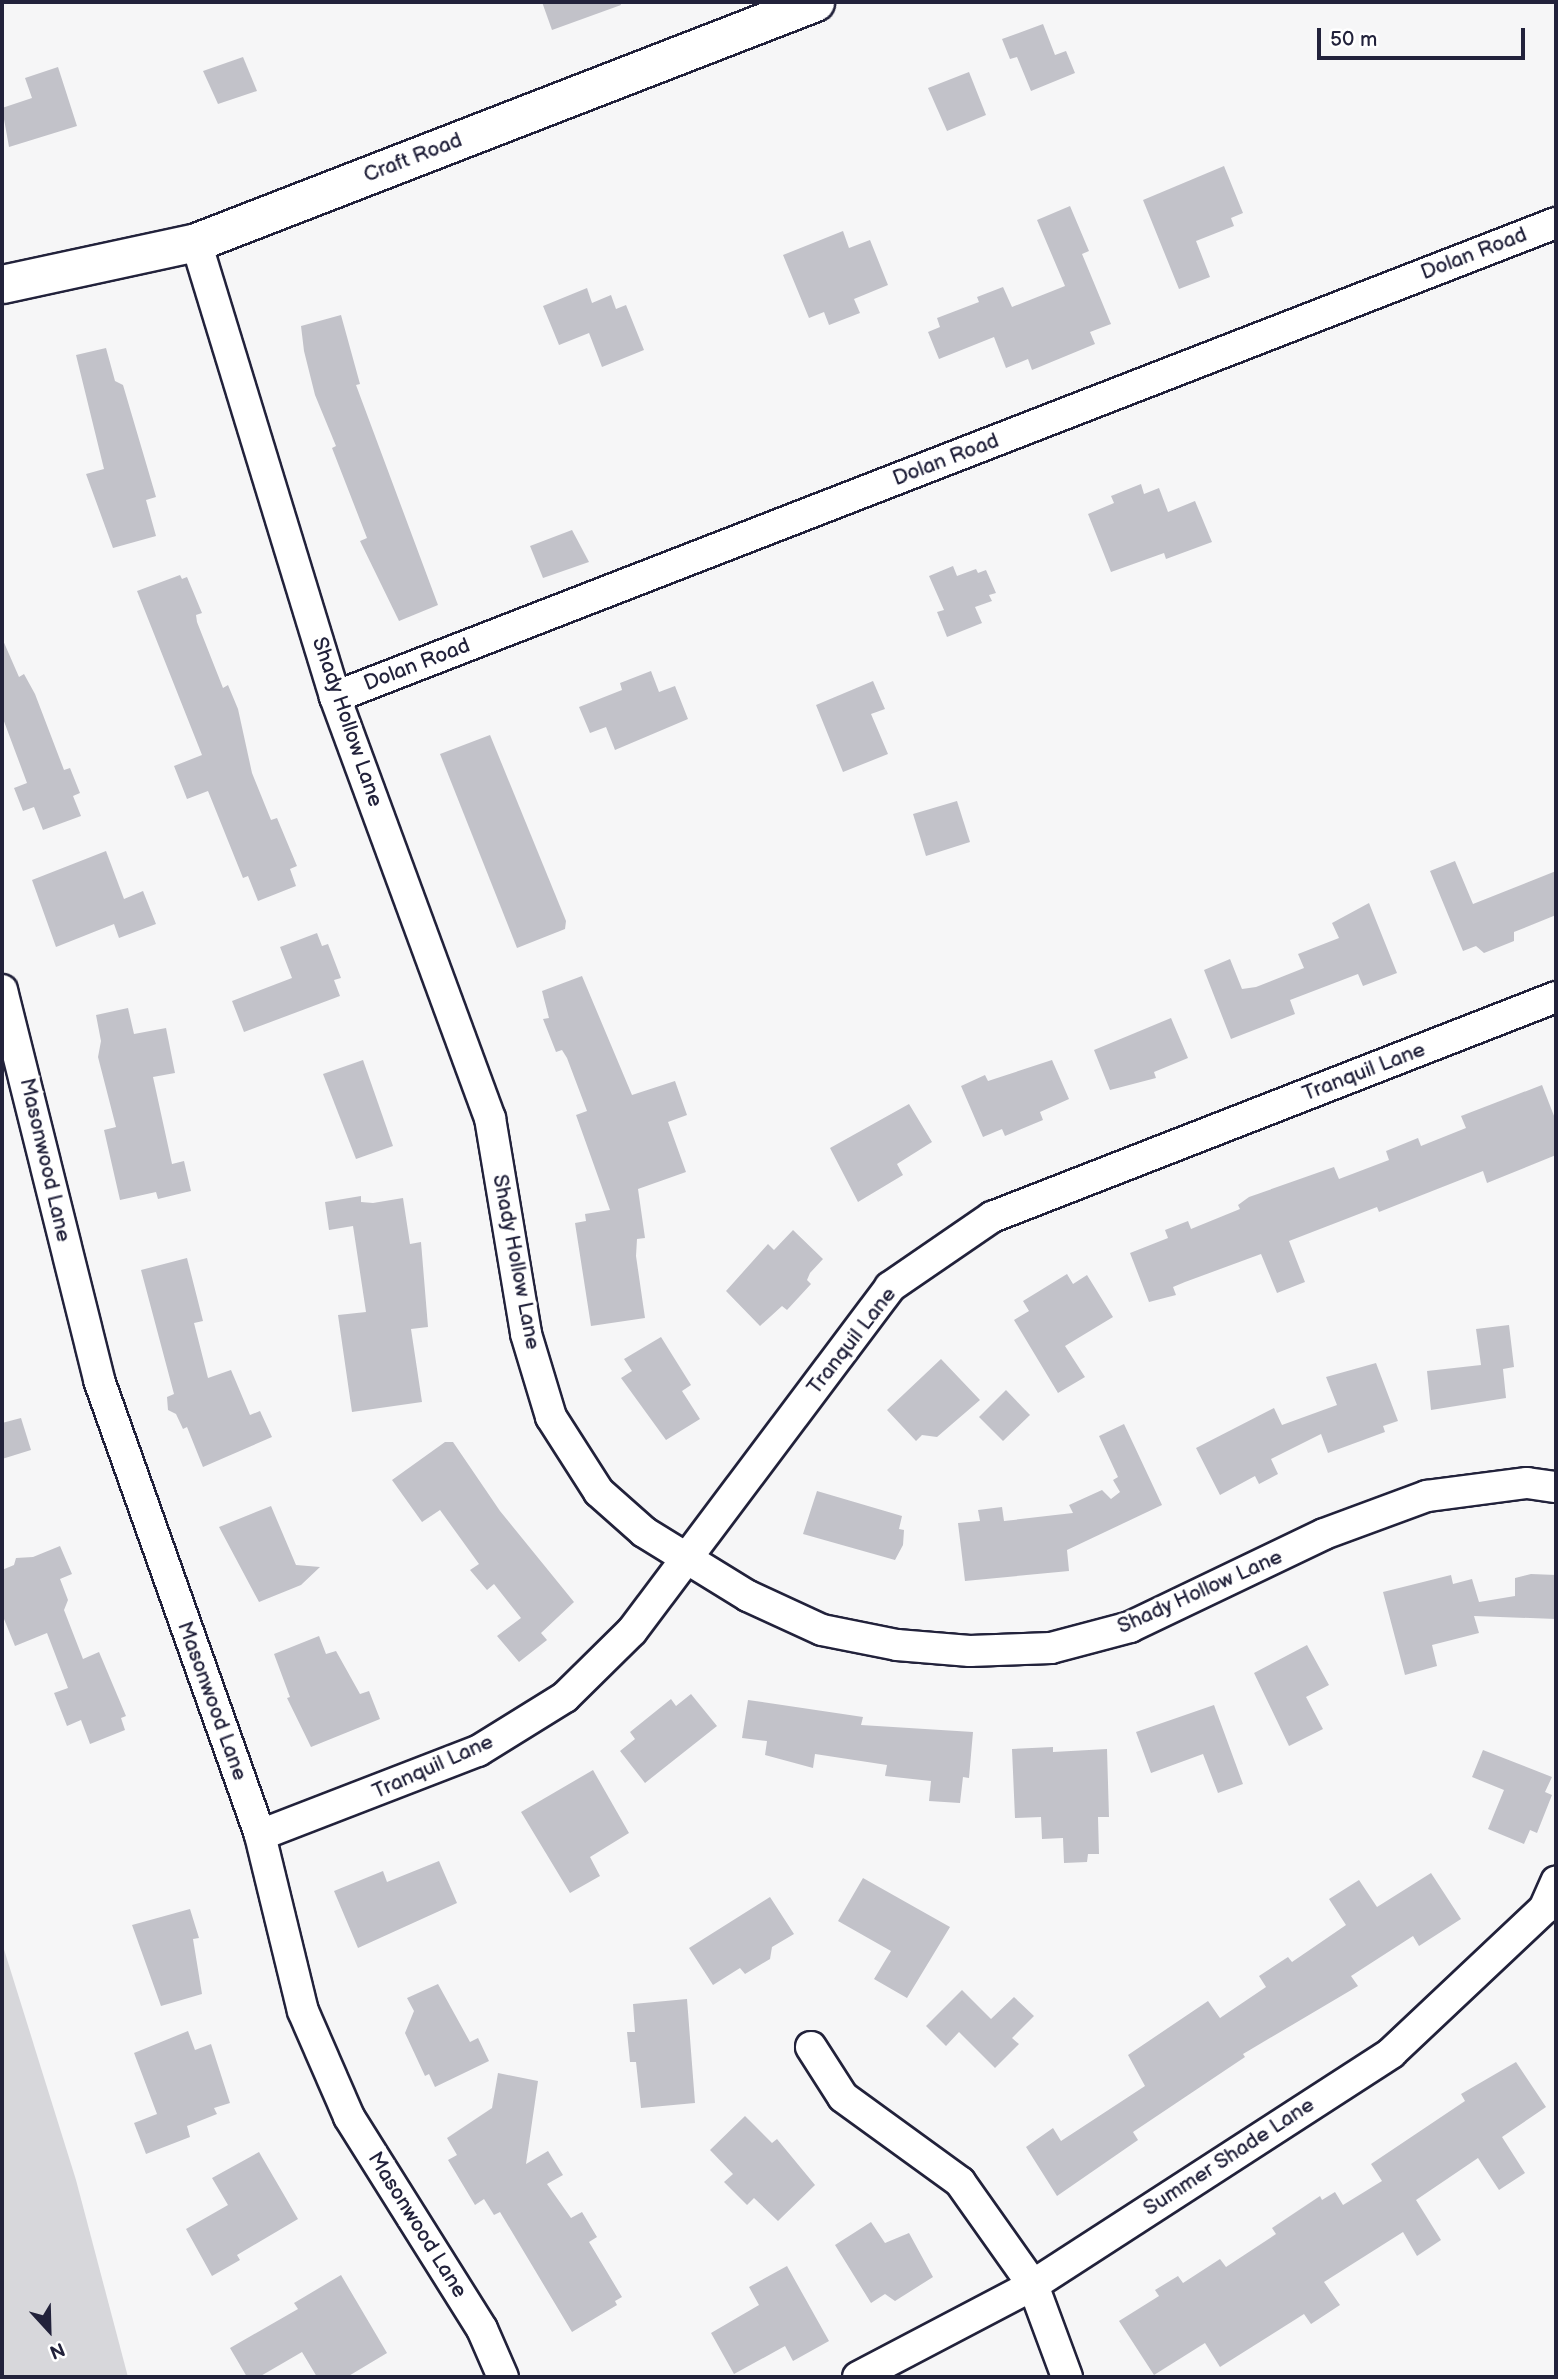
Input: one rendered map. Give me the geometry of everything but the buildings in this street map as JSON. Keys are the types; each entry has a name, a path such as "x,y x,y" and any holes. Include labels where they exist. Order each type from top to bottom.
{"street":[{"name":"Craft Road","path":"2,284 196,242 815,2"},
{"name":"Dolan Road","path":"335,697 1556,223"},
{"name":"Shady Hollow Lane","path":"196,242 335,697 490,1118 526,1334 551,1417 599,1492 644,1532 748,1596 822,1630 897,1645 970,1651 1051,1648 1130,1628 1324,1534 1427,1496 1527,1483 1556,1487"},
{"name":"Masonwood Lane","path":"2,990 99,1380 260,1835 303,2011 349,2117 482,2329 503,2377"},
{"name":"Tranquil Lane","path":"260,1835 478,1751 565,1697 632,1631 689,1559 890,1287 992,1217 1556,997"},
{"name":"Summer Shade Lane","path":"858,2377 1033,2285 1391,2053 1544,1909 1556,1882"},
{"path":"811,2047 843,2097 960,2182 1033,2285 1067,2377"}],"shaded area":[{"path":"2,1943 76,2180 128,2377 2,2377"}]}
